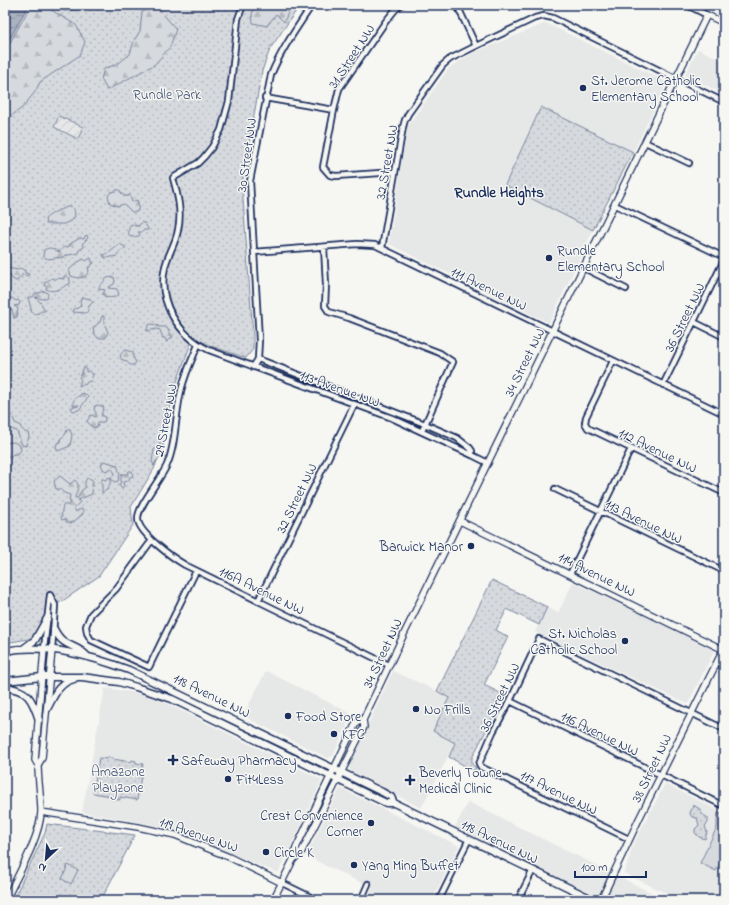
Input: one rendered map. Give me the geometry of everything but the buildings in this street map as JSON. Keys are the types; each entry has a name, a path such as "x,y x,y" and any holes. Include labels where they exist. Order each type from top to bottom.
{"main road":[{"path":"22,649 35,640 48,617"},
{"path":"54,629 58,637 63,642 84,652 88,657"},
{"name":"118 Avenue NW","path":"5,651 22,649 52,650 88,657 113,664 147,677 342,772 391,797 394,803"},
{"name":"118 Avenue NW","path":"5,681 42,677 82,677 119,682 172,699 337,780 386,803 394,803 594,900"},
{"path":"46,709 60,685 68,680 82,677"},
{"path":"5,687 19,690 28,696 34,705 39,720"}],"street":[{"name":"113 Avenue NW","path":"244,5 238,19 229,101 220,130 212,147 204,157 198,163 173,178 179,202 179,219 178,231 164,272 164,291 174,320 183,332 198,345 253,367 392,418 488,463"},
{"name":"30 Street NW","path":"253,367 258,359 259,340 250,181 265,98 271,75 276,61 312,5"},
{"name":"31 Street NW","path":"396,172 336,176 330,175 323,167 339,90 386,21 401,5"},
{"path":"457,5 476,46"},
{"path":"687,5 724,23"},
{"name":"34 Street NW","path":"293,860 302,851 342,772 364,727 363,720 389,665 707,15"},
{"name":"32 Street NW","path":"382,248 405,120 443,65 450,59 535,18 549,17 676,78"},
{"path":"676,78 724,102"},
{"path":"265,98 334,110"},
{"path":"645,142 689,163"},
{"path":"615,205 724,258"},
{"name":"111 Avenue NW","path":"254,252 367,244 382,248 552,332 724,414"},
{"path":"324,247 326,284 325,306 329,312 349,318 440,354 453,362 422,431"},
{"name":"36 Street NW","path":"663,385 724,258"},
{"path":"584,268 626,288"},
{"path":"694,322 724,337"},
{"name":"29 Street NW","path":"138,519 141,509 167,465 174,439 182,387 198,345"},
{"name":"113 Avenue NW","path":"258,359 426,424 457,438 470,448 472,455"},
{"name":"112 Avenue NW","path":"614,361 586,417 585,423 588,428 724,493"},
{"name":"32 Street NW","path":"258,601 354,405"},
{"path":"570,574 631,449"},
{"name":"113 Avenue NW","path":"555,489 724,571"},
{"name":"116A Avenue NW","path":"138,519 142,528 152,540 170,556 196,571 389,665"},
{"name":"114 Avenue NW","path":"460,521 724,649"},
{"path":"152,540 116,590 91,614 86,626 87,633 91,640 149,667 196,571"},
{"path":"6,900 33,842 38,829 41,812 38,765 35,760 50,595 55,605 54,629 42,758 38,765"},
{"name":"36 Street NW","path":"479,764 493,732 510,701 539,639 691,713"},
{"name":"38 Street NW","path":"600,900 660,775 724,649"},
{"name":"116 Avenue NW","path":"510,701 724,806"},
{"path":"691,713 724,729"},
{"name":"34 Street NW","path":"273,900 293,860 296,848 356,723 363,720"},
{"name":"117 Avenue NW","path":"479,764 481,767 629,839"},
{"name":"119 Avenue NW","path":"41,812 138,827 175,835 229,857 317,900"},
{"path":"439,900 469,839"},
{"path":"518,900 533,870"},
{"path":"361,900 368,884"}],"shaded area":[{"path":"546,23 667,82 633,152 541,108 505,185 593,230 549,323 389,244 407,127 449,68 473,53"},
{"path":"698,49 724,61 724,86 721,93 685,75"},
{"path":"59,116 83,127 78,139 53,127"},
{"name":"St. Nicholas Catholic School","path":"573,582 715,649 688,704 535,632 547,607 558,613"},
{"path":"266,671 352,714 333,756 328,758 243,716"},
{"path":"393,671 450,698 455,743 421,808 350,771 349,765"},
{"path":"105,688 143,694 168,704 322,780 278,873 170,828 82,812"},
{"path":"665,784 724,813 724,900 680,900 624,873 634,843"},
{"path":"340,788 459,846 432,900 367,900 372,888 306,856"},
{"path":"468,802 666,900 606,900 455,827"}],"green space":[{"name":"Rundle Park","path":"30,5 300,5 270,49 262,71 242,185 253,349 246,358 211,346 195,338 191,343 172,395 165,439 154,469 131,507 133,525 99,576 61,602 51,605 34,638 5,643 5,48 25,11","holes":["59,116 83,127 78,139 54,127"]},
{"path":"34,5 43,5 76,25 85,42 80,55 40,82 35,92 23,107 10,117 5,124 5,52 27,12"},
{"path":"55,5 82,5 79,10 64,11"},
{"path":"255,5 287,5 288,13 284,22 276,14 267,26 253,23 252,14"},
{"path":"156,6 176,29 170,47 154,65 107,90 101,79 104,69 119,63 130,54 134,41 140,31 142,12"},
{"path":"541,107 633,152 593,230 505,185"},
{"path":"120,190 124,196 130,195 132,202 137,200 139,206 137,212 132,212 124,204 117,206 110,203 108,196 111,192"},
{"path":"71,206 74,209 75,216 72,220 64,224 46,224 45,219 57,211"},
{"path":"141,223 145,223 148,230 138,232 140,234 139,236 130,237 129,228 131,224 138,226"},
{"path":"87,235 88,238 82,244 84,247 79,250 78,253 64,256 62,258 48,259 43,256 44,250 48,248 52,248 59,252 80,238 84,239"},
{"path":"120,244 125,247 125,249 120,251 117,256 104,257 103,255 110,252"},
{"path":"91,258 92,262 94,263 88,267 89,271 85,277 78,278 71,276 69,270 78,262 84,259 86,261"},
{"path":"7,268 18,270 21,268 29,275 27,276 23,274 16,281 8,275"},
{"path":"64,276 67,276 70,279 70,284 67,284 60,289 46,289 47,287 44,283 52,278 54,280 57,278 64,279"},
{"path":"114,277 114,284 108,288 117,289 119,294 109,298 105,297 103,294 105,290 99,289 99,287 107,278"},
{"path":"45,291 48,294 47,298 42,299 35,297 41,303 45,311 41,311 37,314 32,313 28,297 33,297 35,293"},
{"path":"5,293 8,294 8,298 12,298 16,301 18,300 20,302 19,305 14,306 18,308 17,317 14,318 12,310 8,308 9,305 6,301"},
{"path":"82,297 90,299 93,302 88,307 88,311 86,313 73,312 74,309 81,305 80,301"},
{"path":"102,316 104,316 104,323 108,332 105,338 98,338 94,333 93,328 100,322"},
{"path":"150,324 157,325 158,327 165,327 173,336 172,338 167,342 165,338 163,338 160,330 156,329 147,331"},
{"path":"125,350 133,352 133,358 136,362 134,365 130,365 121,359 120,357"},
{"path":"84,367 86,368 86,372 88,371 93,374 91,381 87,382 85,385 83,384 79,386 81,380 79,377"},
{"path":"82,393 88,397 79,410 73,411 71,408 79,405 73,405 74,401"},
{"path":"98,405 104,407 101,415 104,416 105,419 104,422 98,422 97,427 93,428 87,421 91,415 96,417 96,412 94,410 95,406"},
{"path":"12,415 15,423 20,425 26,433 28,432 29,436 26,446 22,445 17,431 11,429 9,416"},
{"path":"67,430 70,430 72,435 70,446 58,451 56,447 57,443 61,442 60,439 65,435"},
{"path":"161,439 164,440 164,442 159,457 160,458 156,461 154,466 152,461 154,450 159,445"},
{"path":"14,442 20,446 21,450 18,454 13,454 8,457 5,450 5,443"},
{"path":"104,461 117,465 120,474 118,481 116,482 111,478 108,489 102,493 101,481 112,477 115,473 111,468 107,471 104,470 101,465"},
{"path":"129,471 132,471 133,476 130,477 128,481 123,482 124,487 122,489 119,485 122,474 128,474"},
{"path":"60,476 70,484 75,480 77,482 78,486 75,498 78,498 81,491 85,488 85,481 88,478 93,481 92,494 78,500 80,502 74,508 76,512 81,509 83,510 83,514 72,523 67,522 65,519 62,520 61,517 63,505 69,505 71,502 69,500 70,495 64,493 60,489 56,489 54,481"},
{"path":"492,580 547,607 539,625 507,609 496,630 508,637 484,685 504,695 472,758 472,764 476,768 474,771 449,757 455,743 433,731 449,698 437,691"},
{"name":"Amazone Playzone","path":"108,757 131,762 132,760 136,761 136,763 143,764 137,800 120,797 120,800 111,799 111,796 93,793 99,758 107,759"},
{"path":"693,805 700,809 702,814 708,818 708,823 705,826 707,832 705,839 699,837 695,833 695,829 699,825 697,818 692,817 690,814 694,807"},
{"path":"718,813 724,816 724,854 716,871 700,863 717,827"},
{"path":"47,824 135,835 101,900 13,900 45,833"},
{"path":"68,865 78,870 71,884 62,879"}],"water":[{"path":"11,5 30,5 25,11 5,48 5,28 8,23 8,15"}],"place":[{"name":"St. Jerome Catholic Elementary School","path":"583,88"},
{"name":"Rundle Elementary School","path":"549,258"},
{"name":"Barwick Manor","path":"471,546"},
{"name":"St. Nicholas Catholic School","path":"625,641"},
{"name":"No Frills","path":"416,709"},
{"name":"Food Store","path":"288,716"},
{"name":"KFC","path":"334,734"},
{"name":"Safeway Pharmacy","path":"173,760"},
{"name":"Fit4Less","path":"228,779"},
{"name":"Beverly Towne Medical Clinic","path":"410,780"},
{"name":"Crest Convenience Corner","path":"371,823"},
{"name":"Circle K","path":"266,852"},
{"name":"Yang Ming Buffet","path":"354,865"}],"district":[{"name":"Rundle Heights","path":"499,192"}]}
